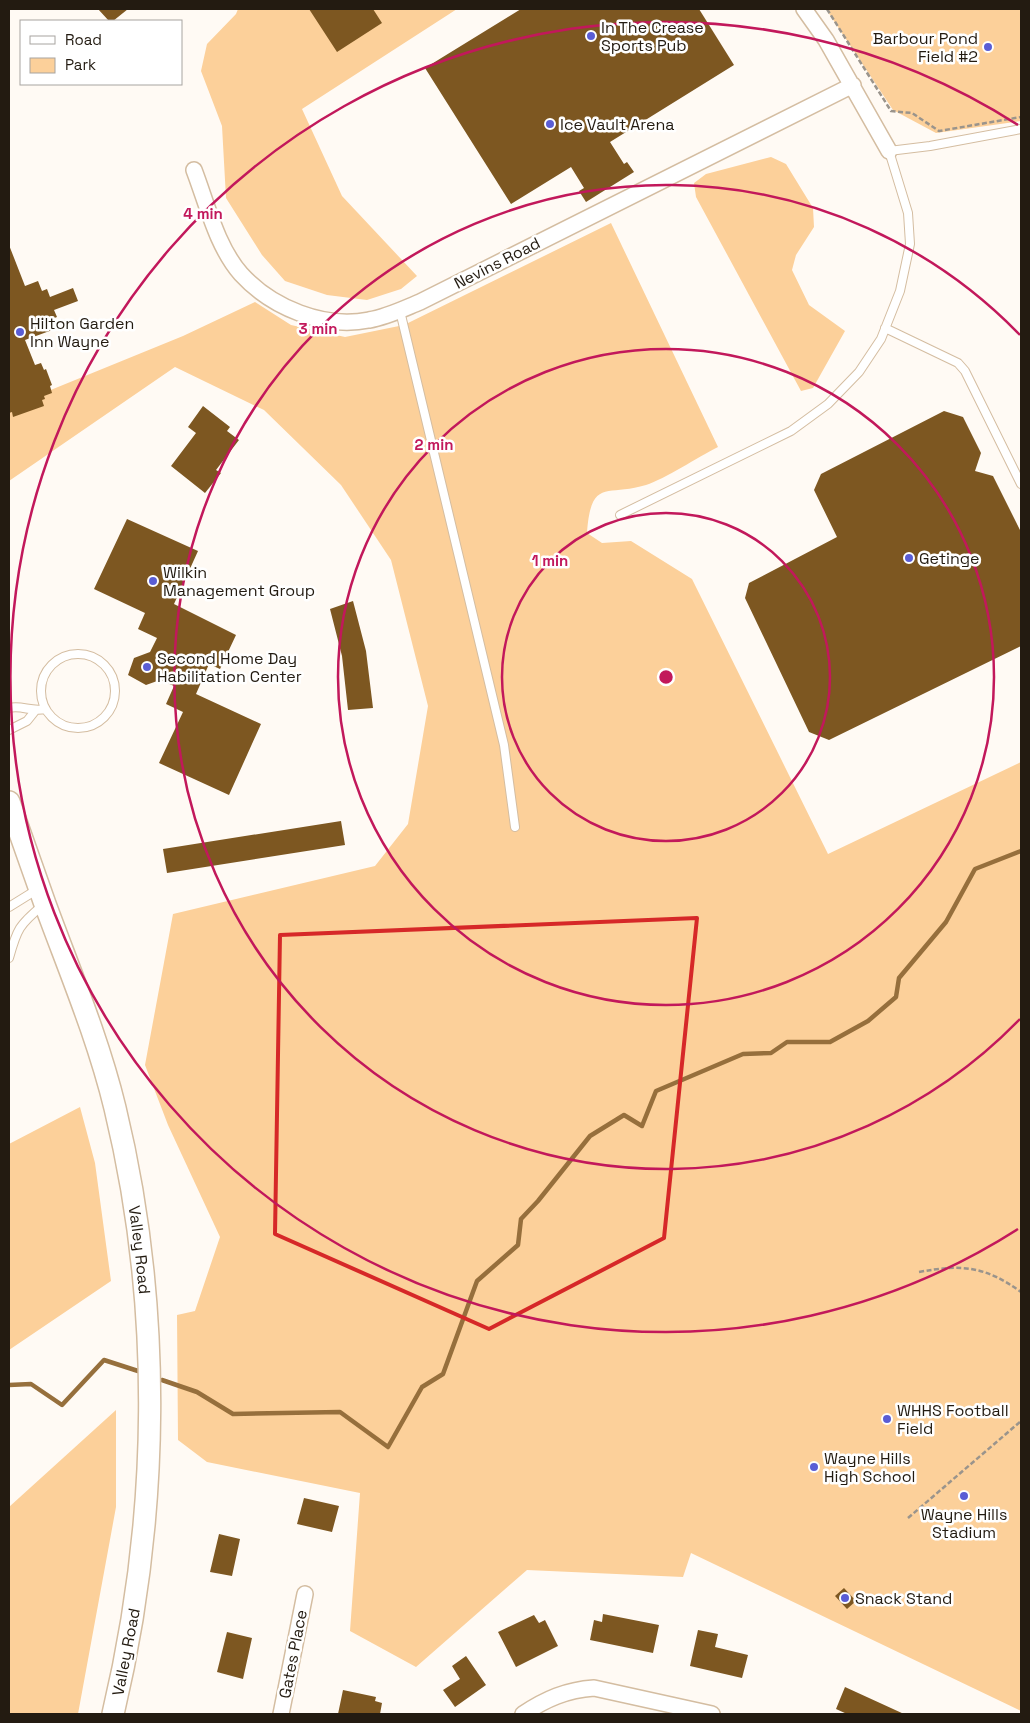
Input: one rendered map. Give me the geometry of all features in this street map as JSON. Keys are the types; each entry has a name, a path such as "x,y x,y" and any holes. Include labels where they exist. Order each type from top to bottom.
{"main road":[{"name":"Valley Road","path":"9,805 81,996 115,1107 136,1220 148,1327 150,1410 146,1517 132,1624 114,1714"}],"street":[{"path":"804,9 852,85 889,151"},
{"name":"Nevins Road","path":"194,170 222,243 241,274 261,292 281,305 309,317 338,322 368,321 400,311 852,85"},
{"name":"Gates Place","path":"281,1714 305,1594"},
{"path":"523,1714 558,1694 576,1689 594,1688 712,1714"}],"lane":[{"path":"620,515 792,431 828,404 859,372 885,328 900,291 910,244 908,213 889,151 930,146 1021,129"},
{"path":"400,311 504,746 515,827"},
{"path":"885,328 958,363 965,371 1018,470 1021,484"},
{"path":"89,655 110,671 114,683 114,697 106,712 93,724 73,728 54,720 44,708 41,696 42,681 50,668 62,659 69,656 89,655"},
{"path":"9,708 20,706 35,711"},
{"path":"9,730 27,721 35,711 44,708"},
{"path":"9,907 42,896"},
{"path":"9,958 17,930 42,896"}],"path":[{"path":"827,9 892,111 915,115 939,131 1021,116"},
{"path":"919,1272 950,1266 980,1270 1001,1277 1021,1292"},
{"path":"908,1518 1021,1421"}],"highlighted area":[{"path":"697,918 664,1238 489,1329 275,1234 280,935"}],"green space":[{"path":"238,9 457,9 302,109 342,196 417,276 401,289 367,300 327,295 285,281 262,255 226,198 222,126 201,71 207,44 236,14"},
{"path":"826,9 1021,9 1021,121 936,133 893,110"},
{"path":"771,157 786,164 813,208 814,227 796,255 792,270 809,305 845,331 813,388 801,391 696,197 694,183 706,174"},
{"path":"611,223 718,447 654,482 611,491 597,496 592,504 589,515 587,533 602,543 631,541 692,579 828,854 1021,762 1021,1711 691,1553 683,1577 527,1570 416,1667 350,1631 360,1493 207,1462 178,1440 177,1315 195,1311 220,1237 168,1125 145,1065 173,914 375,866 408,824 428,706 391,560 341,485 264,410 175,367 9,481 9,407 183,336 255,302 291,325 345,337 404,325"},
{"path":"80,1107 95,1163 111,1281 9,1350 9,1144"},
{"path":"116,1410 116,1507 78,1714 9,1714 9,1507"}],"building":[{"path":"98,9 128,9 114,20 108,20"},
{"path":"309,9 373,9 382,23 337,52"},
{"name":"Ice Vault Arena","path":"521,9 699,9 734,65 610,142 624,164 627,162 634,172 586,202 579,191 584,188 571,167 511,204 425,68"},
{"name":"Hilton Garden Inn Wayne","path":"9,245 25,286 38,281 42,291 47,289 50,297 73,288 78,301 54,310 57,317 52,319 55,329 25,340 35,365 41,363 44,370 46,369 52,385 50,386 52,393 44,396 45,399 42,400 44,406 13,417 12,412 9,413"},
{"path":"203,406 230,427 227,431 239,440 216,470 221,473 205,493 171,466 196,433 188,427"},
{"name":"Getinge","path":"944,411 963,417 981,453 975,471 993,476 1021,532 1021,646 829,740 809,732 745,598 749,583 837,537 814,490 821,474"},
{"path":"127,519 198,551 174,604 236,635 220,669 209,664 196,694 261,724 229,795 159,763 183,712 166,704 174,686 160,680 146,685 128,675 134,658 150,652 157,638 138,629 145,613 94,589"},
{"path":"353,601 366,651 373,708 348,710 342,656 330,609"},
{"path":"341,821 345,845 167,873 163,849"},
{"path":"304,1498 339,1506 332,1532 297,1524"},
{"path":"219,1534 240,1539 232,1576 210,1572"},
{"name":"Snack Stand","path":"844,1588 856,1601 847,1609 835,1596"},
{"path":"603,1614 659,1625 653,1653 590,1640 594,1620 602,1622"},
{"path":"534,1615 539,1623 545,1620 558,1646 516,1667 498,1632"},
{"path":"698,1630 718,1634 715,1647 748,1655 742,1678 690,1666"},
{"path":"227,1632 252,1638 243,1679 217,1672"},
{"path":"466,1656 486,1685 455,1707 443,1690 460,1679 452,1666"},
{"path":"845,1687 904,1714 847,1714 836,1709"},
{"path":"343,1690 376,1697 375,1701 382,1703 380,1714 338,1714"}],"waterway":[{"path":"162,1380 197,1392 233,1414 340,1412 388,1447 422,1387 443,1374 477,1281 518,1245 521,1219 538,1201 590,1136 624,1115 642,1126 656,1091 743,1054 771,1053 787,1042 830,1042 868,1021 896,997 899,978 946,922 975,869 1021,851"},
{"path":"9,1385 31,1384 62,1405 104,1360 138,1371"}],"place":[{"name":"In The Crease Sports Pub","path":"591,36"},
{"name":"Barbour Pond Field #2","path":"988,47"},
{"name":"Ice Vault Arena","path":"550,124"},
{"name":"Hilton Garden Inn Wayne","path":"20,332"},
{"name":"Getinge","path":"909,558"},
{"name":"Wilkin Management Group","path":"153,581"},
{"name":"Second Home Day Habilitation Center","path":"147,667"},
{"name":"WHHS Football Field","path":"887,1419"},
{"name":"Wayne Hills High School","path":"814,1467"},
{"name":"Wayne Hills Stadium","path":"964,1496"},
{"name":"Snack Stand","path":"845,1598"}]}
